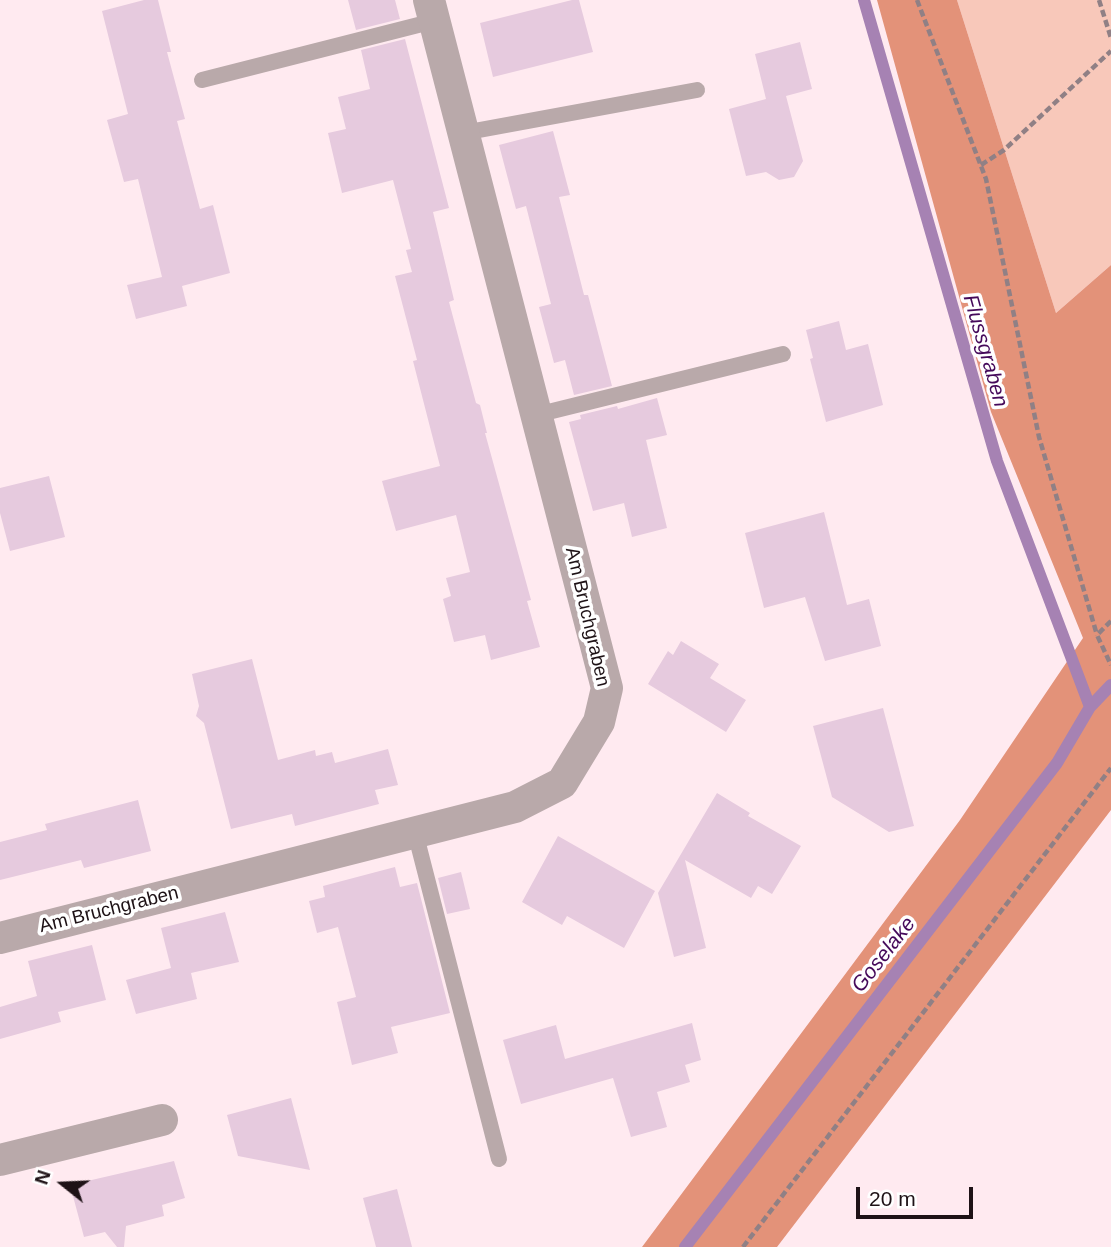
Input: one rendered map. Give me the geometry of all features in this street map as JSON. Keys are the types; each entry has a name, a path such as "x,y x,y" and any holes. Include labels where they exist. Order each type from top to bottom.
{"street":[{"name":"Am Bruchgraben","path":"0,938 515,807 562,783 598,722 607,688 431,10"},
{"path":"0,1160 162,1120"}],"lane":[{"path":"202,80 431,10"},
{"path":"463,133 697,90"},
{"path":"536,415 783,354"},
{"path":"415,832 499,1159"}],"path":[{"path":"917,0 986,179 1039,437 1097,635 1111,664"},
{"path":"1099,0 1111,38"},
{"path":"981,165 1004,150 1111,51"},
{"path":"1097,635 1111,621"},
{"path":"743,1247 1111,768"}],"shaded area":[{"path":"877,0 957,0 1056,313 1111,265 1111,810 777,1247 642,1247 960,820 1083,638 991,412"},
{"path":"957,0 1111,0 1111,265 1056,313"}],"building":[{"path":"144,0 158,0 171,52 167,52 185,119 177,121 200,209 213,205 230,273 182,286 187,306 136,319 127,285 162,277 138,179 124,182 107,120 128,114 102,11"},
{"path":"348,0 395,0 400,19 356,30"},
{"path":"579,0 593,52 493,77 480,23"},
{"path":"405,39 449,208 433,212 454,300 449,302 476,403 480,405 485,433 531,600 527,601 540,647 491,660 485,635 454,642 443,599 451,596 446,578 470,572 456,515 396,531 382,481 440,466 395,276 412,272 406,250 411,249 393,180 342,193 328,133 346,129 338,97 370,89 361,50"},
{"path":"800,42 812,89 786,96 803,161 794,177 779,180 766,172 746,176 729,109 766,99 755,54"},
{"path":"553,131 570,195 559,197 584,295 588,295 612,386 574,395 565,360 554,363 539,307 551,304 526,206 516,209 499,145"},
{"path":"839,321 846,350 868,344 883,405 826,422 810,359 813,358 806,330"},
{"path":"657,398 667,435 646,440 667,528 632,537 624,503 593,511 569,422 581,419 580,415 617,406 618,409"},
{"path":"49,476 65,537 10,551 0,513 0,488"},
{"path":"824,512 847,605 869,599 881,646 825,661 805,597 764,608 745,533"},
{"path":"681,641 719,664 710,678 746,700 726,732 648,684 668,651 673,655"},
{"path":"252,659 278,760 315,750 316,756 332,752 335,763 388,749 398,785 375,790 379,804 295,826 292,814 231,829 204,723 196,716 199,706 192,674"},
{"path":"883,708 914,826 889,832 832,797 813,726"},
{"path":"717,793 750,813 748,816 801,846 772,894 758,886 751,898 685,860 706,948 674,957 658,893"},
{"path":"138,800 151,851 84,868 81,860 0,880 0,842 47,830 45,824"},
{"path":"558,836 655,891 624,948 567,916 562,925 522,902"},
{"path":"395,867 400,887 417,883 450,1013 391,1027 398,1053 352,1065 337,1002 356,997 338,927 317,933 309,901 325,897 323,886"},
{"path":"461,872 470,909 447,914 438,878"},
{"path":"225,912 239,962 191,973 197,999 136,1014 126,980 171,968 161,928"},
{"path":"92,945 106,1000 58,1012 61,1022 0,1039 0,1007 37,996 28,961"},
{"path":"692,1023 701,1060 685,1065 690,1082 657,1092 667,1127 631,1137 613,1078 521,1104 503,1040 556,1025 565,1059"},
{"path":"291,1098 310,1170 238,1156 227,1115"},
{"path":"174,1161 185,1198 162,1205 164,1216 126,1226 124,1247 117,1247 105,1232 84,1237 70,1185"},
{"path":"397,1189 412,1247 376,1247 363,1198"}],"waterway":[{"name":"Flussgraben","path":"864,0 997,461 1090,707"},
{"name":"Goselake","path":"685,1247 1057,763 1090,707 1111,685"}]}
